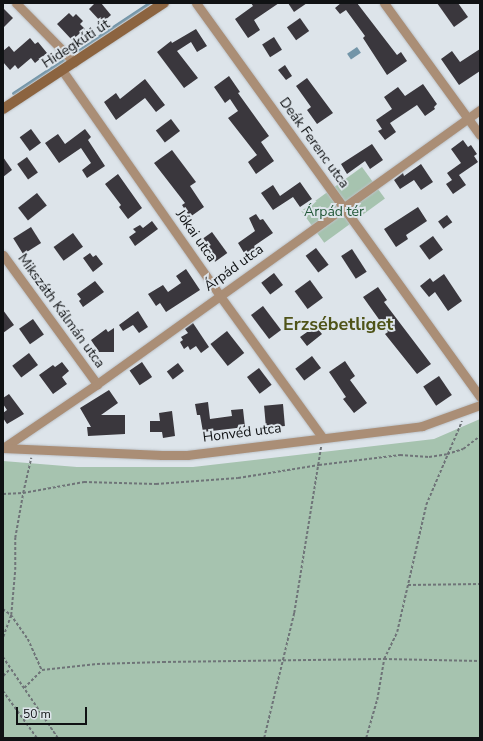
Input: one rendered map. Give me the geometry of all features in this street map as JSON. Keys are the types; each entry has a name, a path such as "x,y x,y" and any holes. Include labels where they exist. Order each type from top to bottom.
{"main road":[{"name":"Hidegkúti út","path":"3,109 62,70 71,59 164,3"}],"street":[{"path":"16,3 71,59"},
{"name":"Deák Ferenc utca","path":"196,3 480,397"},
{"path":"384,3 480,135"},
{"name":"Jókai utca","path":"62,70 220,296 322,437"},
{"name":"Árpád utca","path":"3,448 97,384 480,110"},
{"name":"Mikszáth Kálmán utca","path":"3,255 97,384"},
{"name":"Honvéd utca","path":"3,448 187,455 322,437 422,426 480,405"}],"path":[{"path":"366,738 368,726 377,700 384,659 397,632 426,505 467,410"},
{"path":"3,494 23,493 84,482 156,484 238,478 319,465 400,455 429,457 447,454 463,449 480,436"},
{"path":"264,738 294,613 319,465 322,437"},
{"path":"3,637 11,615 15,570 15,538 33,449"},
{"path":"407,585 480,584"},
{"path":"3,610 11,615 28,640 42,670"},
{"path":"3,657 58,738"},
{"path":"24,688 42,670 97,664 384,659 480,661"},
{"path":"3,676 10,669"},
{"path":"3,691 38,738"}],"green space":[{"name":"Árpád tér","path":"362,167 385,199 324,243 301,211"},
{"path":"480,419 480,738 3,738 3,461 77,467 193,467 434,439"}],"water":[{"path":"357,47 361,53 351,60 347,54"}],"building":[{"path":"95,3 101,3 111,15 102,23 89,9"},
{"path":"251,3 279,3 254,20 260,30 248,38 235,19 253,6"},
{"path":"288,3 307,3 294,12"},
{"path":"341,3 357,3 397,55 401,52 407,61 387,75 363,38 365,36 346,10 340,14 335,8"},
{"path":"437,3 458,3 468,17 454,27"},
{"path":"3,8 13,18 3,28"},
{"path":"69,13 73,17 76,14 83,21 80,24 85,29 72,40 57,24"},
{"path":"300,18 309,31 296,40 287,27"},
{"path":"196,29 207,46 197,52 191,42 177,51 198,78 184,88 157,52 171,41 172,43"},
{"path":"274,37 282,50 270,57 262,44"},
{"path":"30,38 35,44 38,42 47,53 35,63 31,58 18,69 15,65 10,70 3,62 3,51 9,46 14,52"},
{"path":"480,49 480,71 459,85 441,59 452,51 460,62"},
{"path":"285,65 292,76 286,80 278,70"},
{"path":"229,76 240,92 238,93 269,136 261,142 274,161 256,174 248,162 257,155 228,118 238,111 230,99 225,103 214,87"},
{"path":"307,78 333,113 317,124 307,110 311,107 296,86"},
{"path":"145,79 165,105 156,112 145,98 116,120 104,102 116,93 120,99"},
{"path":"423,84 437,104 434,107 435,109 425,116 417,105 390,123 396,132 385,140 378,131 382,129 376,120 392,109 384,97 398,87 405,96"},
{"path":"171,119 180,131 165,142 156,130"},
{"path":"31,129 41,143 30,151 20,137"},
{"path":"85,129 91,137 88,140 105,166 87,178 82,170 91,163 81,148 59,163 45,143 58,134 65,144"},
{"path":"463,140 468,147 471,145 477,154 474,156 478,162 459,175 466,185 453,194 446,184 452,180 447,173 461,163 451,149"},
{"path":"372,144 383,160 370,169 365,161 347,174 341,164"},
{"path":"172,150 196,182 190,186 204,207 190,217 182,205 185,203 154,163"},
{"path":"3,157 12,170 3,177"},
{"path":"27,157 38,173 28,179 17,164"},
{"path":"421,164 433,182 421,190 414,180 400,189 394,180 403,173 404,176"},
{"path":"118,174 142,208 128,219 119,207 121,205 105,184"},
{"path":"300,182 312,199 300,207 293,197 273,210 261,193 273,185 280,196"},
{"path":"37,193 47,206 28,220 18,208"},
{"path":"418,207 427,221 406,235 408,239 396,247 384,229"},
{"path":"256,214 260,220 263,219 273,233 254,246 256,249 246,256 238,243 255,231 249,218"},
{"path":"447,215 452,222 443,229 438,221"},
{"path":"152,221 158,229 135,246 129,237 136,232 133,229 140,225 143,228"},
{"path":"31,227 41,243 23,254 13,238"},
{"path":"212,232 227,253 215,262 200,241"},
{"path":"73,233 83,247 64,261 54,247"},
{"path":"433,236 443,250 429,260 419,246"},
{"path":"316,248 329,265 318,273 306,256"},
{"path":"352,249 367,272 356,279 341,256"},
{"path":"90,253 93,257 96,255 103,264 93,272 83,258"},
{"path":"186,269 200,290 166,312 160,303 156,306 148,294 163,285 168,292 181,283 176,276"},
{"path":"274,273 283,285 270,295 261,283"},
{"path":"444,274 462,301 448,311 435,292 429,297 420,286 430,278 433,282"},
{"path":"310,280 323,298 308,309 295,291"},
{"path":"95,281 104,292 83,307 79,301 81,299 77,294"},
{"path":"378,287 387,300 384,302 431,364 417,374 385,334 388,332 363,297"},
{"path":"263,306 281,330 269,339 251,315"},
{"path":"3,310 14,325 3,333"},
{"path":"138,311 148,327 139,333 133,325 123,331 119,325"},
{"path":"33,319 44,335 30,344 19,329"},
{"path":"193,323 209,347 201,353 196,346 190,350 188,346 184,349 180,342 183,340 181,337 188,333 185,329"},
{"path":"313,323 322,334 307,346 300,337 310,330 308,327"},
{"path":"114,328 114,352 99,352 91,340 106,329 108,332"},
{"path":"227,331 244,353 228,366 210,344"},
{"path":"29,353 38,365 21,378 12,366"},
{"path":"312,356 321,368 304,381 295,369"},
{"path":"345,361 355,376 350,380 367,403 354,413 343,399 346,397 329,372"},
{"path":"62,362 69,371 62,377 67,384 53,394 39,375 53,365 55,367"},
{"path":"142,362 152,377 140,385 130,370"},
{"path":"178,363 184,371 173,379 167,371"},
{"path":"259,368 272,385 260,394 247,377"},
{"path":"439,376 452,395 436,406 423,387"},
{"path":"109,390 118,403 101,415 125,415 125,434 88,436 87,427 91,427 80,408"},
{"path":"9,394 24,414 7,424 3,418 3,413 7,410 3,404 3,398"},
{"path":"208,402 210,419 232,416 231,410 243,409 245,427 203,432 200,415 197,415 195,404"},
{"path":"283,404 285,426 266,428 264,406"},
{"path":"172,411 175,436 163,438 162,432 150,432 150,421 160,421 159,413"}],"waterway":[{"path":"13,93 149,3"}],"district":[{"name":"Erzsébetliget","path":"338,324"}]}
